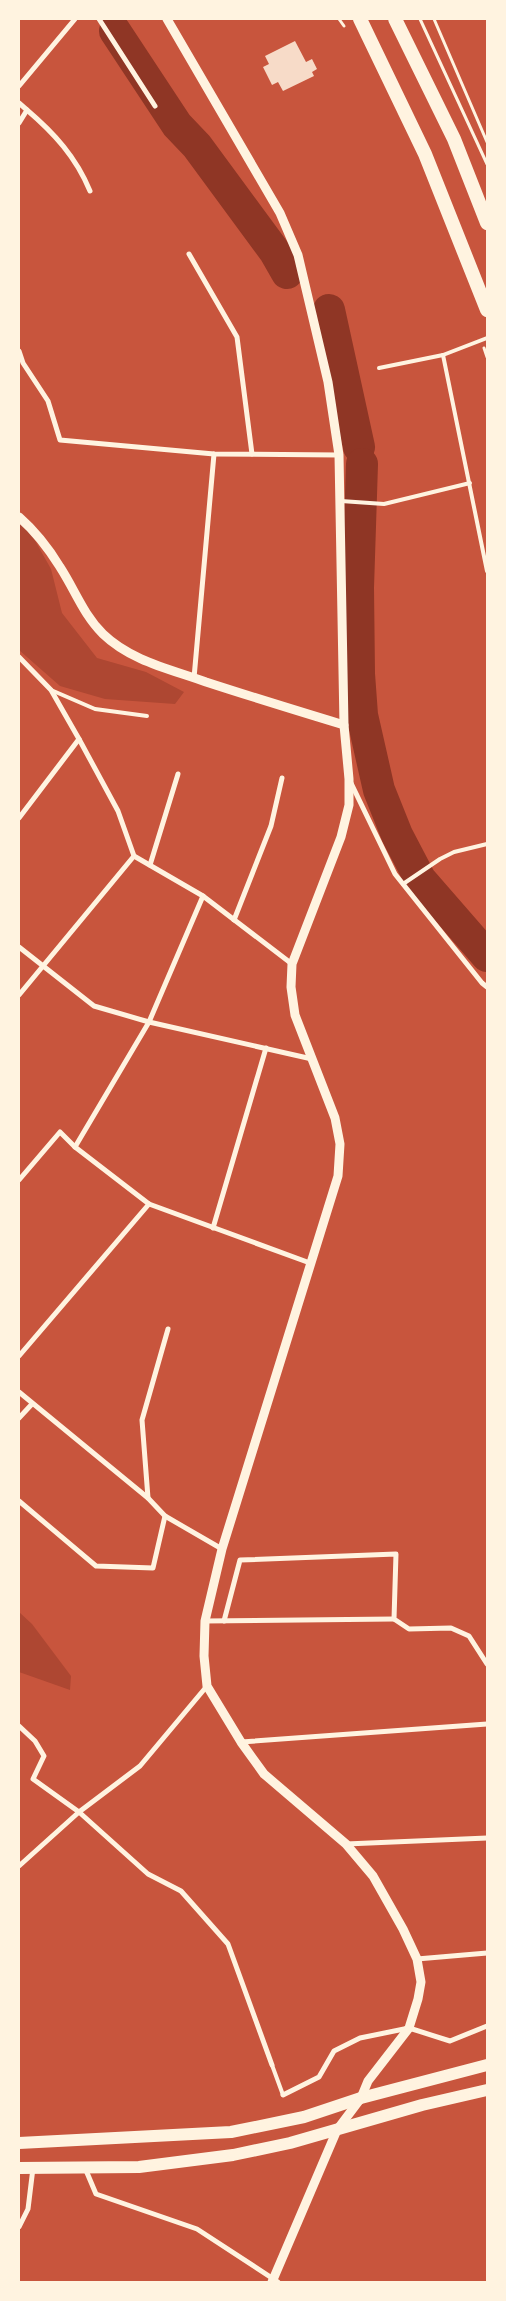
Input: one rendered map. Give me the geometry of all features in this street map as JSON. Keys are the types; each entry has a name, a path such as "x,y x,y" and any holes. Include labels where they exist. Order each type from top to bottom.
{"highway":[{"path":"360,19 425,154 487,310"},
{"path":"395,19 454,139 487,223"}],"main road":[{"path":"19,2144 231,2132 304,2117 361,2098 487,2065"},
{"path":"19,2168 139,2167 233,2155 337,2130 422,2105 487,2090"}],"street":[{"path":"19,86 75,19"},
{"path":"99,19 155,106"},
{"path":"85,2167 96,2194 198,2229 274,2282 337,2130 361,2098 368,2081 409,2028 421,1982 417,1959 403,1929 373,1876 346,1844 264,1774 241,1742 207,1686 204,1656 205,1622 222,1549 338,1176 340,1144 335,1118 295,1015 291,987 292,964 341,837 349,805 350,779 344,725 339,455 328,382 298,255 280,213 167,19"},
{"path":"19,103 54,133 81,170 90,191"},
{"path":"19,123 28,110"},
{"path":"190,254 237,337 252,454"},
{"path":"19,351 23,363 48,401 60,440 214,454 339,455"},
{"path":"194,678 214,454"},
{"path":"19,518 30,527 61,567 82,609 103,634 126,652 194,678 344,725"},
{"path":"19,657 51,690 80,739 118,811 134,856 203,896 292,964"},
{"path":"19,818 80,739"},
{"path":"150,865 178,774"},
{"path":"234,920 270,826 282,778"},
{"path":"350,779 395,874 487,987"},
{"path":"19,994 134,856"},
{"path":"74,1147 149,1022 203,896"},
{"path":"19,946 94,1006 149,1022 313,1059"},
{"path":"213,1228 266,1048"},
{"path":"19,1180 60,1132 74,1147 149,1204 310,1263"},
{"path":"19,1356 149,1204"},
{"path":"148,1498 142,1420 168,1329"},
{"path":"19,1392 148,1498 165,1516 222,1549"},
{"path":"19,1418 32,1404"},
{"path":"19,1501 96,1566 153,1568 165,1516"},
{"path":"224,1621 240,1560 396,1554 394,1619"},
{"path":"205,1622 394,1619 409,1628 451,1628 469,1636 487,1664"},
{"path":"19,1866 79,1812 140,1766 207,1686"},
{"path":"241,1742 487,1724"},
{"path":"19,1726 35,1741 44,1756 33,1779 79,1812 148,1874 181,1891 228,1944 272,2066"},
{"path":"346,1844 487,1838"},
{"path":"417,1959 487,1952"},
{"path":"283,2095 319,2077 334,2051 360,2038 409,2028 450,2041 487,2026"},
{"path":"19,2227 28,2209 33,2167"}],"lane":[{"path":"379,368 444,355 487,338"},
{"path":"444,355 487,571"},
{"path":"340,501 384,504 470,483"},
{"path":"51,690 95,709 148,716"},
{"path":"402,884 447,855 487,844"},
{"path":"272,2066 283,2095"}],"path":[{"path":"339,19 348,35"},
{"path":"420,19 487,164"},
{"path":"434,19 487,142"},
{"path":"481,340 487,357"}],"shaded area":[{"path":"19,512 51,569 62,613 97,658 146,672 184,692 175,704 105,699 60,686 19,650"},
{"path":"19,1612 32,1624 71,1676 70,1690 19,1672"}],"building":[{"path":"295,41 306,62 312,59 317,69 312,72 314,76 283,91 278,82 272,85 263,67 269,64 265,56"}],"waterway":[{"path":"115,31 177,125 197,146 275,252 287,273"},
{"path":"329,310 359,447"},
{"path":"362,464 358,588 359,674 362,715 379,790 397,835 420,879 487,956"}]}
